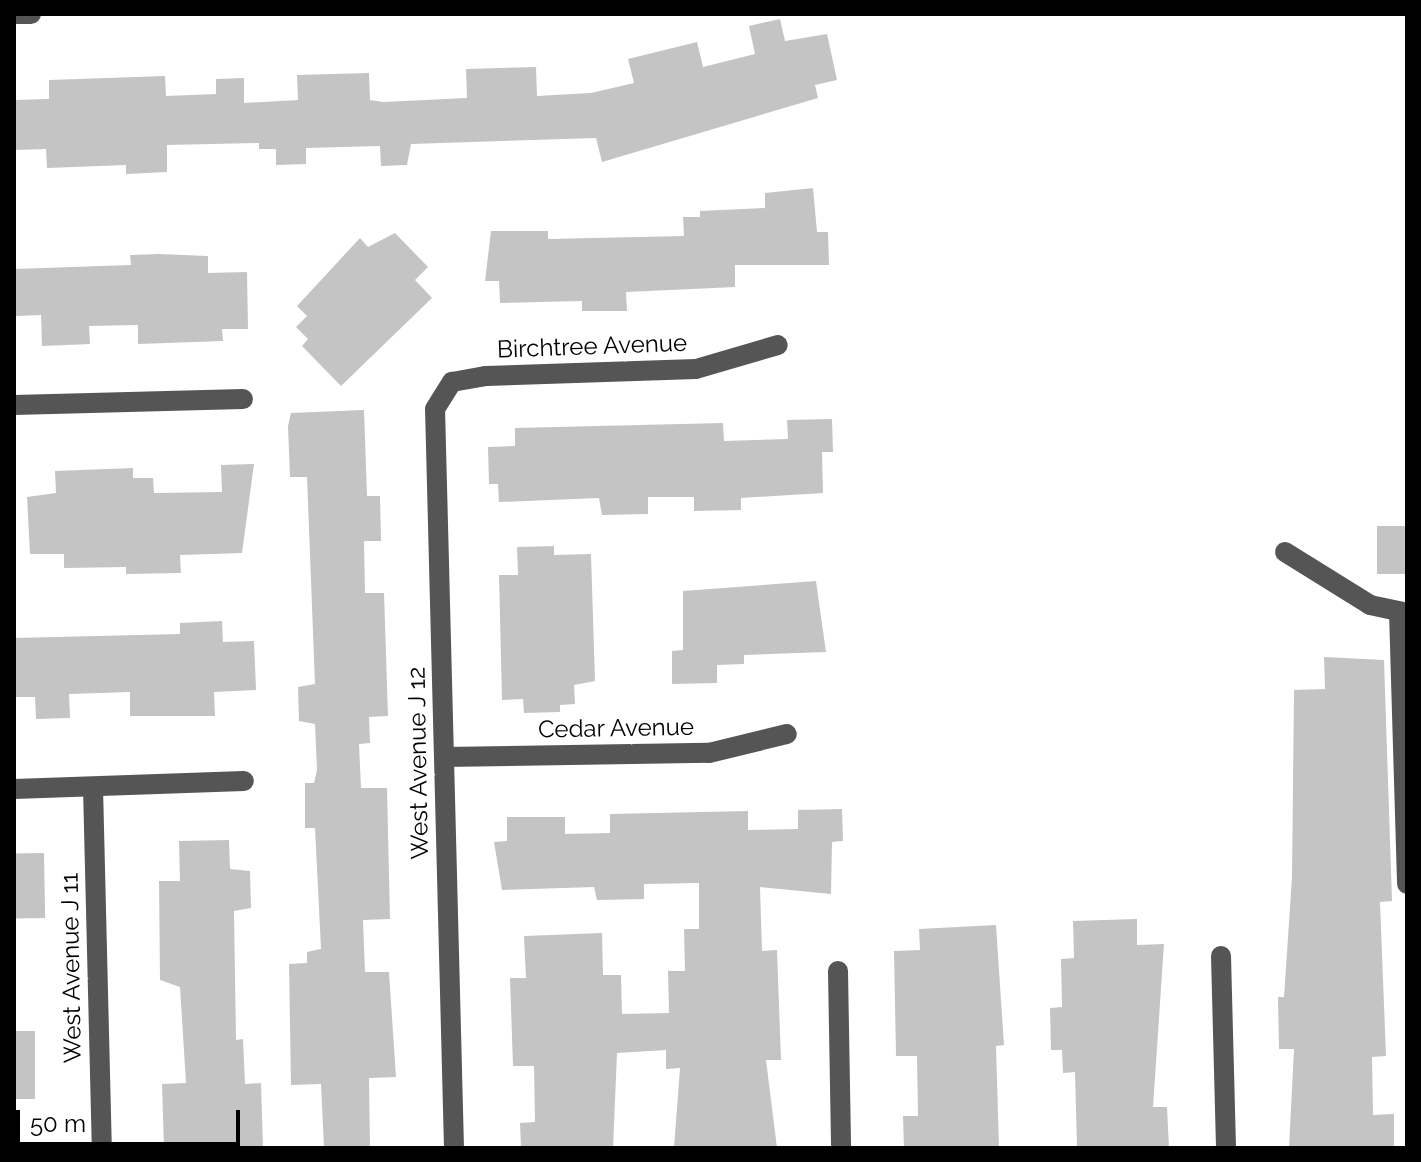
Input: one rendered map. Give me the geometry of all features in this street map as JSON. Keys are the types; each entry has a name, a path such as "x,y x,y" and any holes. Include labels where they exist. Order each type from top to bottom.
{"street":[{"path":"14,14 31,14"},
{"name":"Birchtree Avenue","path":"452,382 696,369 778,345"},
{"name":"West Avenue J 12","path":"452,382 435,409 454,1148"},
{"path":"14,405 243,399"},
{"path":"1285,552 1370,605 1403,612 1407,884"},
{"name":"Cedar Avenue","path":"444,757 709,753 787,734"},
{"path":"14,789 244,781"},
{"name":"West Avenue J 11","path":"93,787 102,1148"},
{"path":"1221,956 1226,1148"},
{"path":"838,971 841,1148"}],"building":[{"path":"780,19 785,41 827,34 837,80 815,85 818,98 602,162 596,138 411,144 407,165 381,166 380,146 306,148 306,164 276,165 276,149 259,149 259,143 167,145 167,172 126,174 126,165 47,168 46,149 14,150 14,100 49,99 49,80 165,76 166,96 216,94 216,79 244,78 244,103 298,100 297,75 369,73 370,100 383,102 467,98 466,69 536,67 537,96 591,93 634,83 628,59 697,42 703,67 755,54 749,26"},
{"path":"813,188 817,232 828,232 829,265 735,265 735,287 626,292 627,311 582,311 582,301 500,303 499,281 485,281 491,231 548,231 548,239 684,236 683,217 700,217 700,211 765,208 765,193"},
{"path":"395,233 428,267 415,280 432,298 341,386 302,346 308,339 296,327 307,316 297,306 360,238 368,247"},
{"path":"130,255 208,256 208,273 247,272 248,329 222,329 223,341 138,344 138,325 89,326 90,344 42,346 41,315 16,316 14,269 131,265"},
{"path":"364,410 367,496 380,496 381,541 364,541 365,593 384,593 388,716 369,717 370,743 359,744 361,788 387,788 390,919 363,920 365,972 389,972 396,1077 369,1078 370,1148 324,1148 321,1084 291,1085 289,964 307,963 307,952 321,949 315,828 305,828 305,783 314,783 317,770 315,724 299,721 298,687 315,684 307,477 290,477 288,426 291,413"},
{"path":"832,419 833,452 822,452 823,493 741,498 741,510 694,511 694,497 648,497 648,514 602,515 599,498 499,502 498,484 489,484 488,447 515,446 515,428 723,423 724,441 788,439 787,420"},
{"path":"254,464 242,553 180,555 181,573 126,574 126,567 64,568 64,554 30,554 27,497 56,493 55,471 133,468 133,478 153,478 154,493 222,492 221,465"},
{"path":"1377,526 1407,526 1407,574 1377,574"},
{"path":"554,546 554,555 591,554 595,681 574,685 575,704 560,705 560,712 524,713 523,699 502,700 499,575 518,575 517,547"},
{"path":"816,581 826,652 744,655 744,664 717,665 717,683 672,684 672,651 683,650 683,591"},
{"path":"222,621 223,642 254,641 256,690 214,692 215,716 130,716 130,692 69,694 70,718 36,719 35,697 14,697 14,638 180,634 180,623"},
{"path":"1324,657 1384,660 1392,901 1380,902 1386,1056 1372,1057 1373,1115 1394,1114 1394,1148 1289,1148 1294,1049 1279,1049 1278,997 1284,997 1292,877 1294,690 1325,689"},
{"path":"842,809 843,841 832,842 831,894 760,887 762,951 777,950 781,1060 766,1060 777,1148 674,1148 680,1068 666,1069 666,1050 617,1053 613,1148 521,1148 520,1123 535,1122 534,1066 513,1066 510,978 526,978 524,936 602,933 603,975 621,975 622,1014 669,1013 668,971 685,971 684,929 699,929 699,883 644,884 644,899 597,900 594,887 502,890 494,842 507,841 507,817 565,817 565,834 610,833 610,814 748,811 748,830 798,829 798,810"},
{"path":"229,840 230,869 250,871 251,908 234,911 236,1040 243,1039 245,1084 261,1083 263,1148 164,1148 162,1084 186,1083 180,987 160,980 159,881 180,881 179,841"},
{"path":"44,853 45,918 15,919 14,854"},
{"path":"1137,919 1137,945 1164,944 1153,1107 1167,1107 1169,1148 1077,1148 1075,1072 1063,1073 1062,1050 1051,1050 1050,1008 1062,1007 1061,959 1074,958 1073,921"},
{"path":"996,925 1004,1045 996,1046 999,1148 904,1148 903,1116 918,1116 917,1056 896,1056 894,951 920,950 919,929"},
{"path":"14,1031 35,1031 35,1099 14,1099"}]}
